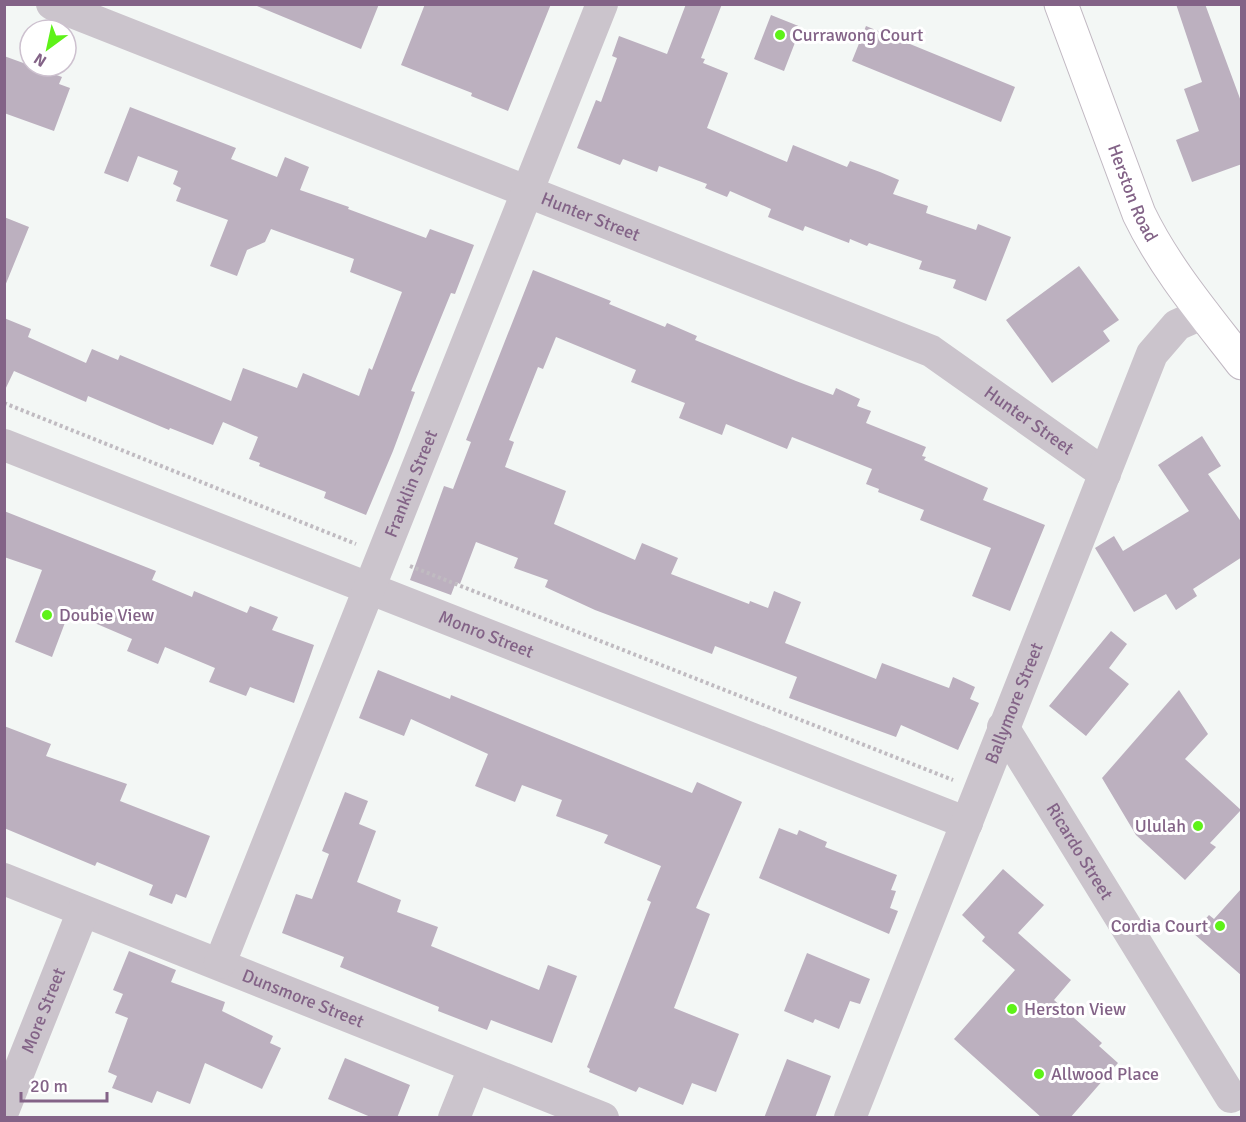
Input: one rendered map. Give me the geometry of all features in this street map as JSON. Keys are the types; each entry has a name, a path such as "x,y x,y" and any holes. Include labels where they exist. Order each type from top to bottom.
{"main road":[{"name":"Herston Road","path":"1061,4 1139,214 1172,272 1242,363"}],"street":[{"name":"Hunter Street","path":"52,4 527,194 932,351 1105,474"},
{"name":"Franklin Street","path":"220,963 602,4"},
{"name":"Ballymore Street","path":"850,1118 1003,726 1152,354 1177,325 1204,312"},
{"name":"Monro Street","path":"4,445 967,823"},
{"name":"Ricardo Street","path":"1003,726 1231,1097"},
{"name":"Dunsmore Street","path":"4,879 220,963 474,1068 603,1118"},
{"name":"More Street","path":"4,1109 83,911"},
{"path":"454,1118 474,1068"}],"path":[{"path":"4,403 954,780"}],"building":[{"path":"252,4 379,4 361,49"},
{"path":"425,4 551,4 508,111 471,96 472,93 401,65"},
{"path":"686,4 722,4 701,58 705,59 703,63 728,73 707,128 787,162 793,145 847,167 850,161 899,180 893,194 928,206 926,213 976,230 978,224 1011,237 986,301 953,288 956,280 919,269 922,261 869,243 867,246 850,239 849,243 805,226 803,231 768,217 771,209 730,191 727,197 705,188 707,184 659,166 657,172 623,159 620,165 577,148 596,100 601,102 617,58 612,56 619,36 667,54"},
{"path":"1176,4 1205,4 1242,104 1242,164 1192,182 1176,140 1199,131 1184,89 1202,82"},
{"path":"771,15 801,27 784,71 754,59"},
{"path":"866,26 1015,87 1001,122 852,61"},
{"path":"4,56 18,61 18,78 62,78 59,84 70,88 54,131 4,113"},
{"path":"130,107 236,148 231,159 277,177 285,157 309,167 300,190 426,238 430,229 474,245 455,294 451,293 411,391 415,392 366,515 324,498 326,492 259,466 260,463 249,459 258,437 223,422 213,445 170,428 169,430 88,396 86,402 14,371 4,392 4,318 31,329 28,337 86,363 92,349 118,360 120,355 231,401 243,368 297,388 303,373 359,396 369,368 372,370 402,292 350,272 354,259 271,229 265,242 247,250 237,276 210,266 228,220 176,201 181,188 173,184 178,171 138,156 128,182 104,173"},
{"path":"4,217 29,227 5,286 4,285"},
{"path":"1079,266 1119,320 1103,331 1110,341 1052,383 1006,320"},
{"path":"533,270 611,301 609,304 665,327 667,323 697,336 695,340 796,381 833,395 836,388 860,399 857,406 871,411 866,423 926,447 922,456 926,457 924,460 988,488 983,500 1045,525 1010,611 972,596 991,548 920,520 924,510 878,492 879,489 866,484 872,469 792,437 787,449 726,424 722,435 679,418 685,403 631,382 636,370 556,337 543,369 538,367 509,440 514,442 505,467 566,491 554,524 635,560 642,543 678,558 671,574 749,604 750,601 768,608 774,591 801,602 785,643 876,679 882,663 949,688 953,677 975,687 970,699 979,703 958,750 901,725 896,737 789,698 797,677 715,646 712,654 595,610 545,587 548,580 514,568 518,558 476,542 460,584 456,582 451,595 410,580 444,486 453,489 471,442 466,440"},
{"path":"1202,436 1221,466 1208,474 1242,523 1242,557 1193,589 1197,596 1176,610 1166,594 1134,612 1095,548 1114,536 1123,551 1189,511 1158,465"},
{"path":"4,511 156,571 152,580 192,597 194,591 247,613 250,606 278,617 272,630 314,645 294,703 250,687 246,696 209,682 215,668 165,647 158,664 127,651 132,639 69,612 52,657 15,642 42,570 4,557"},
{"path":"1111,631 1127,644 1109,668 1129,684 1086,736 1049,706"},
{"path":"378,670 450,699 451,695 692,793 697,782 742,802 696,908 710,914 674,1008 739,1034 716,1092 692,1083 683,1105 639,1087 636,1092 589,1072 590,1069 587,1067 651,902 647,900 661,866 604,843 608,835 556,816 562,800 522,785 515,802 475,786 488,754 411,719 404,736 359,718"},
{"path":"1179,690 1208,734 1185,759 1241,810 1210,843 1216,847 1185,880 1136,835 1102,778"},
{"path":"4,726 51,744 46,756 127,784 120,801 210,836 186,898 176,894 172,904 149,895 153,885 97,862 95,866 4,828"},
{"path":"345,792 368,801 359,824 376,831 357,882 401,900 397,912 438,927 431,946 539,990 548,965 577,976 552,1043 491,1020 487,1030 438,1011 439,1007 340,967 344,957 282,933 296,894 312,899 329,854 322,851"},
{"path":"779,828 797,835 799,830 827,842 825,847 897,875 891,890 896,891 890,908 898,911 889,934 759,878"},
{"path":"1003,869 1044,905 1018,933 1071,980 1054,1000 1102,1043 1099,1046 1118,1063 1070,1118 1042,1118 954,1039 1015,970 982,941 985,937 962,915"},
{"name":"Cordia Court","path":"1242,888 1242,976 1193,933 1209,915 1214,919"},
{"path":"129,951 176,970 171,982 225,1002 222,1011 273,1036 270,1043 281,1048 262,1089 205,1063 190,1104 157,1091 152,1103 112,1088 117,1076 108,1072 128,1018 115,1013 123,994 113,990"},
{"path":"807,953 870,979 860,1004 850,1001 839,1029 815,1019 813,1023 784,1011"},
{"path":"345,1058 410,1085 397,1118 373,1118 328,1099"},
{"path":"787,1059 831,1076 815,1118 764,1118"}],"place":[{"name":"Currawong Court","path":"780,35"},
{"name":"Doubie View","path":"47,615"},
{"name":"Ululah","path":"1198,826"},
{"name":"Cordia Court","path":"1220,926"},
{"name":"Herston View","path":"1012,1009"},
{"name":"Allwood Place","path":"1039,1074"}]}
